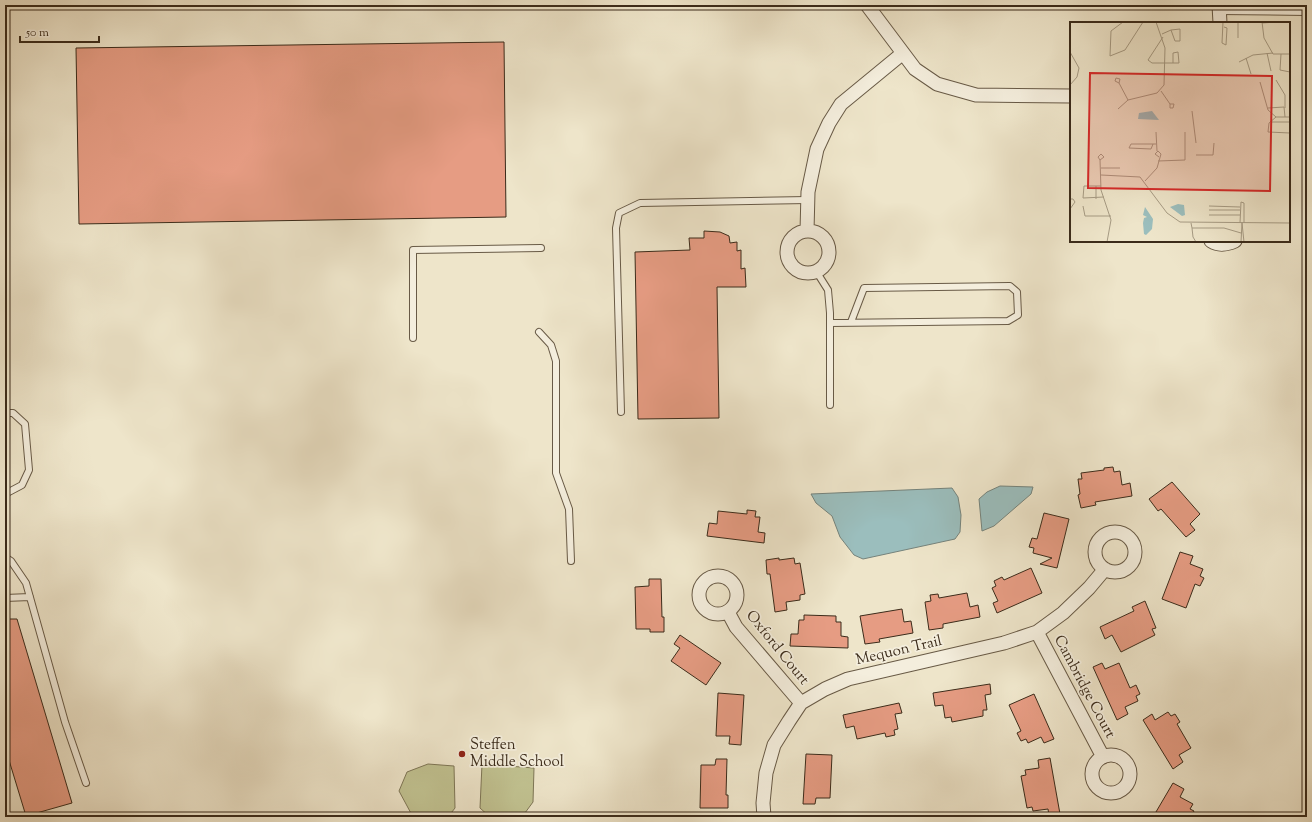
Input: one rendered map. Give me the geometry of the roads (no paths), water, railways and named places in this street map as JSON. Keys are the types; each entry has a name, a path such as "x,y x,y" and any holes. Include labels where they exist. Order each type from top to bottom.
{"street":[{"path":"867,5 915,69 937,84 976,94 1070,96"},
{"path":"807,231 808,192 817,149 830,123 841,104 903,53"},
{"path":"807,231 814,232 825,238 830,250 829,257 822,268 809,273 802,272 790,263 787,249 794,236 807,231"},
{"path":"1214,242 1220,244 1228,244 1232,242"},
{"name":"Mequon Trail","path":"764,817 763,803 766,774 774,745 801,703 825,689 848,679 1004,643 1037,632 1063,613 1089,588 1105,569"},
{"name":"Oxford Court","path":"728,612 736,627 801,703"},
{"name":"Cambridge Court","path":"1037,632 1103,757"}],"lane":[{"path":"1219,13 1256,8 1307,12"},
{"path":"621,412 616,228 620,213 640,203 808,200"},
{"path":"413,338 413,250 541,248"},
{"path":"816,271 828,290 830,323 830,405"},
{"path":"830,323 1008,321 1018,315 1017,292 1010,286 864,288 851,322"},
{"path":"539,332 551,345 556,362 556,474 569,509 571,561"},
{"path":"5,413 13,413 25,424 29,470 22,485 6,492"},
{"path":"5,557 11,561 26,583 65,722 86,783"},
{"path":"5,598 30,597"}],"water":[{"path":"1000,486 1033,487 1031,494 994,526 982,531 979,499 987,492"},
{"path":"952,488 958,497 961,515 960,532 955,539 863,559 854,555 840,537 832,516 816,503 811,494"}],"place":[{"name":"Steffen Middle School","path":"462,754"}]}
